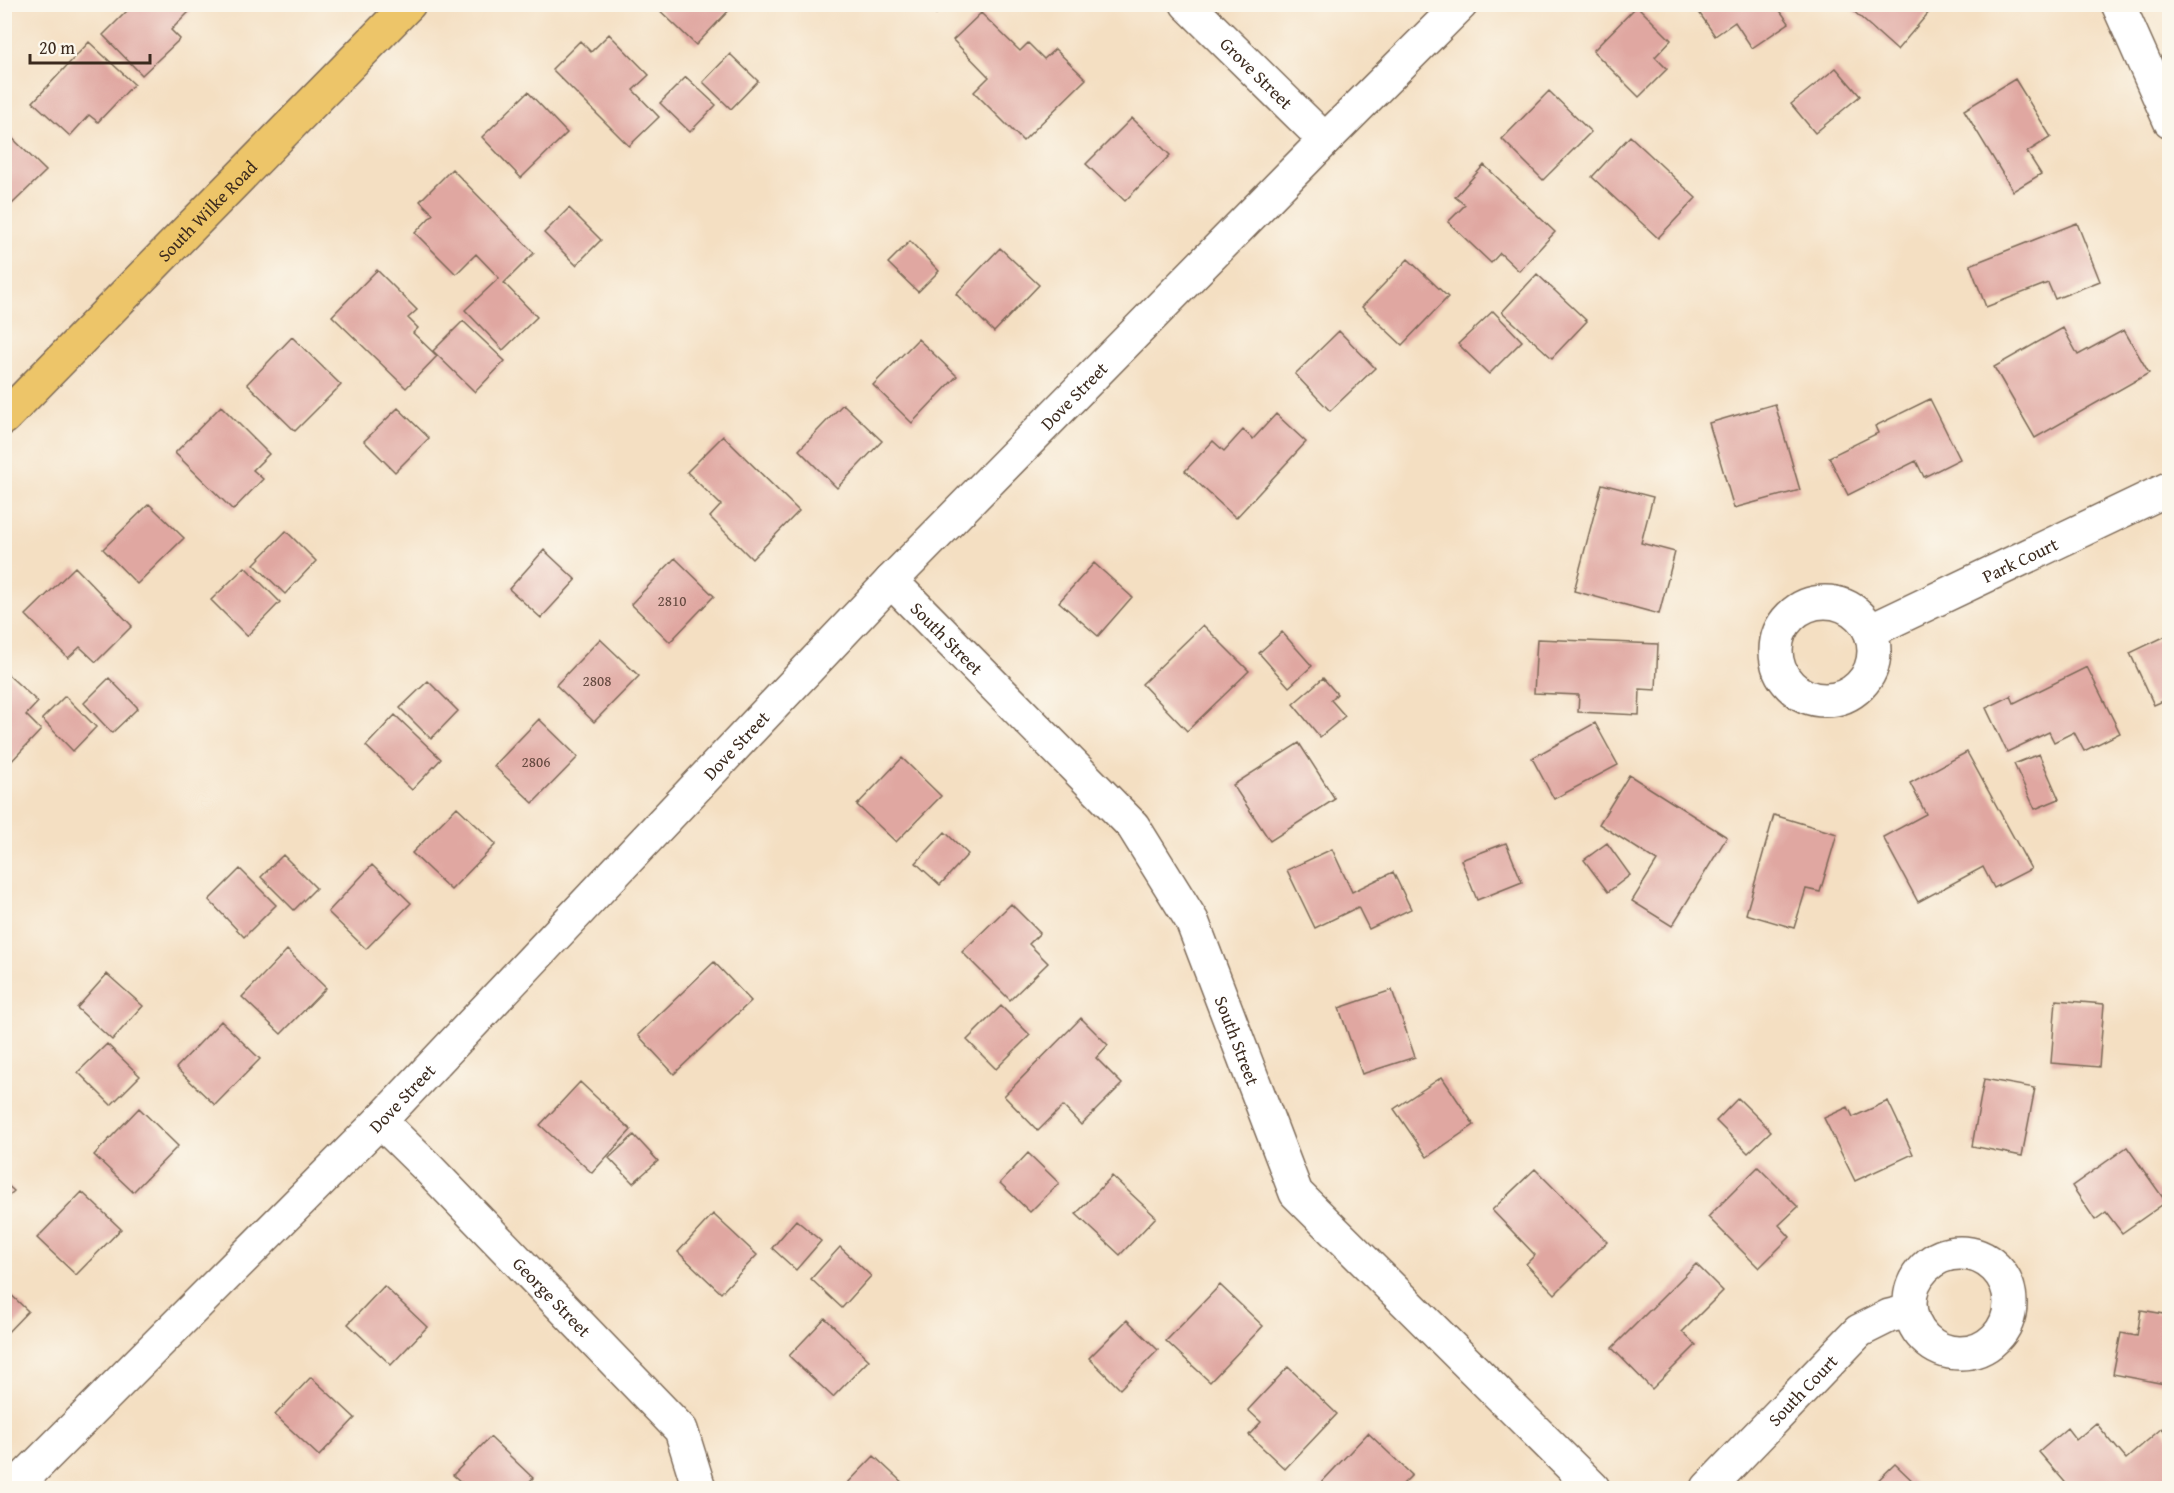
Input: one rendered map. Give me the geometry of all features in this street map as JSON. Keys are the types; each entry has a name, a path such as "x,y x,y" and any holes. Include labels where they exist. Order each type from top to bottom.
{"main road":[{"name":"South Wilke Road","path":"4,418 409,4"}],"street":[{"name":"Grove Street","path":"1187,4 1325,140"},
{"name":"Dove Street","path":"14,1488 380,1121 891,581 1461,4"},
{"path":"2118,4 2169,121"},
{"name":"Park Court","path":"1870,631 2169,489"},
{"name":"South Street","path":"891,581 1133,826 1192,921 1296,1193 1593,1488"},
{"name":"George Street","path":"380,1121 681,1430 699,1488"},
{"name":"South Court","path":"1708,1488 1859,1331 1889,1316 1910,1311"}],"building":[{"path":"134,4 187,4 191,10 171,30 180,39 142,75 103,35"},
{"path":"653,4 735,4 696,45"},
{"path":"926,4 945,4 936,14"},
{"path":"1853,4 1936,4 1897,50 1850,8"},
{"path":"1694,5 1776,5 1789,23 1752,48 1735,22 1715,36"},
{"path":"1637,6 1671,40 1655,57 1667,69 1639,97 1593,51"},
{"path":"981,13 1020,51 1028,43 1044,59 1055,49 1086,79 1023,141 974,92 989,77 953,40"},
{"path":"609,34 649,75 633,90 659,117 629,146 552,69 580,41 591,52"},
{"path":"89,42 134,84 98,122 89,115 70,136 33,102"},
{"path":"730,54 758,81 731,109 703,82"},
{"path":"1836,68 1860,96 1815,133 1791,104"},
{"path":"686,77 716,105 690,132 660,103"},
{"path":"2015,79 2051,137 2027,152 2041,174 2013,191 1964,110"},
{"path":"1549,91 1591,132 1543,180 1502,139"},
{"path":"528,92 567,133 521,178 482,137"},
{"path":"1132,118 1170,155 1125,201 1086,164"},
{"path":"4,130 46,171 12,204 4,200"},
{"path":"1630,136 1696,198 1658,238 1592,177"},
{"path":"1484,165 1555,232 1519,271 1500,253 1491,263 1448,222 1465,205 1455,197"},
{"path":"452,169 534,253 504,283 537,317 503,350 465,310 499,278 476,254 456,274 415,233 433,214 420,201"},
{"path":"569,208 601,240 576,265 544,233"},
{"path":"2077,223 2100,281 2055,299 2048,283 1986,307 1970,265"},
{"path":"910,241 939,271 918,292 888,263"},
{"path":"1000,248 1039,285 994,332 956,294"},
{"path":"1408,259 1448,297 1402,345 1362,307"},
{"path":"377,270 417,310 408,318 418,328 413,333 437,356 406,388 332,316"},
{"path":"1537,274 1587,321 1552,358 1502,312"},
{"path":"1493,311 1522,341 1489,374 1458,344"},
{"path":"463,321 505,361 475,392 433,351"},
{"path":"2063,328 2078,355 2124,330 2149,373 2035,438 1994,367"},
{"path":"1339,331 1375,368 1330,411 1295,374"},
{"path":"292,337 341,385 295,431 247,384"},
{"path":"918,339 957,376 912,423 873,385"},
{"path":"1930,399 1960,459 1924,477 1916,461 1848,495 1829,457 1878,433 1875,426"},
{"path":"843,404 882,441 837,488 799,450"},
{"path":"1775,404 1800,490 1734,508 1709,423"},
{"path":"221,406 269,454 253,470 263,479 233,510 175,453"},
{"path":"398,408 429,438 395,472 364,441"},
{"path":"1276,414 1306,442 1236,518 1185,471 1213,441 1224,451 1243,430 1253,439"},
{"path":"723,436 799,511 752,559 710,517 721,505 687,472"},
{"path":"1602,484 1653,497 1641,543 1675,552 1659,614 1574,591"},
{"path":"149,504 184,538 137,584 103,549"},
{"path":"286,531 316,561 285,594 254,564"},
{"path":"544,550 576,580 541,618 509,589"},
{"path":"675,558 714,596 670,642 631,604"},
{"path":"1094,563 1132,597 1098,636 1059,602"},
{"path":"75,567 132,626 96,662 80,647 68,658 26,615"},
{"path":"245,567 280,602 247,636 211,600"},
{"path":"1203,625 1249,671 1187,731 1142,684"},
{"path":"1282,632 1312,666 1289,687 1259,653"},
{"path":"2170,634 2170,698 2154,705 2130,653"},
{"path":"600,639 639,676 594,722 556,685"},
{"path":"1537,639 1658,644 1656,690 1640,689 1639,715 1578,712 1579,695 1534,693"},
{"path":"2087,667 2120,733 2084,751 2074,732 2054,742 2049,732 2007,752 1986,708 2011,696 2014,703"},
{"path":"4,671 38,702 26,715 41,730 7,766 4,763"},
{"path":"109,678 138,708 112,733 84,703"},
{"path":"1323,678 1337,694 1331,700 1345,716 1320,737 1293,704"},
{"path":"428,681 458,711 431,739 400,708"},
{"path":"65,696 96,727 73,751 42,719"},
{"path":"395,715 441,759 412,790 366,746"},
{"path":"539,719 578,757 533,803 494,766"},
{"path":"1595,723 1618,765 1554,799 1532,758"},
{"path":"1299,743 1335,799 1270,841 1233,785"},
{"path":"1967,752 2031,869 1994,888 1983,867 1918,902 1883,837 1926,814 1910,783"},
{"path":"2039,754 2059,799 2035,809 2014,764"},
{"path":"902,758 941,796 896,842 857,805"},
{"path":"1629,775 1727,837 1672,926 1632,901 1657,861 1599,824"},
{"path":"457,807 496,844 451,890 412,853"},
{"path":"1774,815 1837,834 1820,892 1806,889 1794,928 1746,914"},
{"path":"945,832 968,854 940,885 916,863"},
{"path":"1506,843 1522,882 1477,900 1461,860"},
{"path":"1607,843 1630,875 1608,892 1584,860"},
{"path":"1332,849 1352,892 1393,872 1411,909 1369,929 1358,907 1315,928 1287,870"},
{"path":"283,855 316,888 294,910 261,877"},
{"path":"372,865 411,903 366,949 328,912"},
{"path":"240,869 276,905 244,937 209,900"},
{"path":"1011,904 1040,933 1029,944 1048,963 1010,1000 962,952"},
{"path":"287,950 326,988 281,1034 242,997"},
{"path":"714,962 751,1001 674,1074 638,1035"},
{"path":"107,974 143,1006 112,1040 77,1008"},
{"path":"1392,990 1415,1057 1362,1074 1339,1008"},
{"path":"2056,1000 2104,1004 2099,1067 2051,1063"},
{"path":"1001,1006 1030,1035 996,1069 967,1040"},
{"path":"1081,1018 1108,1045 1096,1058 1122,1084 1081,1125 1063,1106 1038,1131 1004,1096"},
{"path":"221,1021 260,1059 215,1105 176,1068"},
{"path":"107,1044 140,1076 111,1105 78,1072"},
{"path":"1442,1077 1474,1125 1427,1157 1394,1109"},
{"path":"1984,1079 2035,1088 2022,1156 1972,1146"},
{"path":"580,1082 631,1130 592,1173 540,1125"},
{"path":"1738,1098 1771,1131 1748,1153 1716,1121"},
{"path":"1888,1101 1913,1154 1855,1181 1824,1118 1848,1107 1853,1117"},
{"path":"139,1108 178,1146 133,1192 94,1155"},
{"path":"634,1135 658,1161 633,1183 609,1158"},
{"path":"2127,1147 2166,1202 2122,1233 2106,1212 2095,1220 2072,1186"},
{"path":"1028,1153 1059,1183 1030,1212 1000,1183"},
{"path":"1758,1167 1798,1207 1779,1225 1790,1237 1759,1268 1708,1217"},
{"path":"1535,1169 1607,1242 1555,1294 1526,1264 1535,1255 1492,1210"},
{"path":"1112,1176 1156,1217 1120,1255 1076,1214"},
{"path":"4,1182 14,1191 4,1200"},
{"path":"82,1192 121,1229 76,1275 37,1238"},
{"path":"713,1214 757,1255 721,1293 678,1252"},
{"path":"796,1220 821,1241 796,1270 772,1248"},
{"path":"840,1247 871,1276 842,1308 811,1279"},
{"path":"1696,1264 1723,1291 1682,1332 1696,1345 1652,1389 1612,1348"},
{"path":"1220,1285 1263,1326 1210,1382 1166,1341"},
{"path":"384,1286 427,1327 391,1365 348,1324"},
{"path":"4,1288 28,1311 4,1336"},
{"path":"2141,1310 2170,1315 2170,1385 2113,1374 2121,1333 2137,1336"},
{"path":"825,1318 869,1360 833,1397 789,1356"},
{"path":"1127,1320 1158,1350 1120,1389 1089,1358"},
{"path":"1288,1367 1337,1414 1285,1469 1249,1435 1261,1422 1248,1410"},
{"path":"311,1377 355,1418 319,1456 275,1415"},
{"path":"2096,1423 2126,1459 2162,1428 2170,1438 2170,1488 2070,1488 2039,1452 2067,1428 2076,1440"},
{"path":"1368,1433 1412,1475 1399,1488 1323,1488 1319,1485"},
{"path":"490,1437 533,1478 523,1488 468,1488 453,1475"},
{"path":"874,1456 908,1488 843,1488"},
{"path":"1895,1464 1920,1488 1870,1488"}]}
